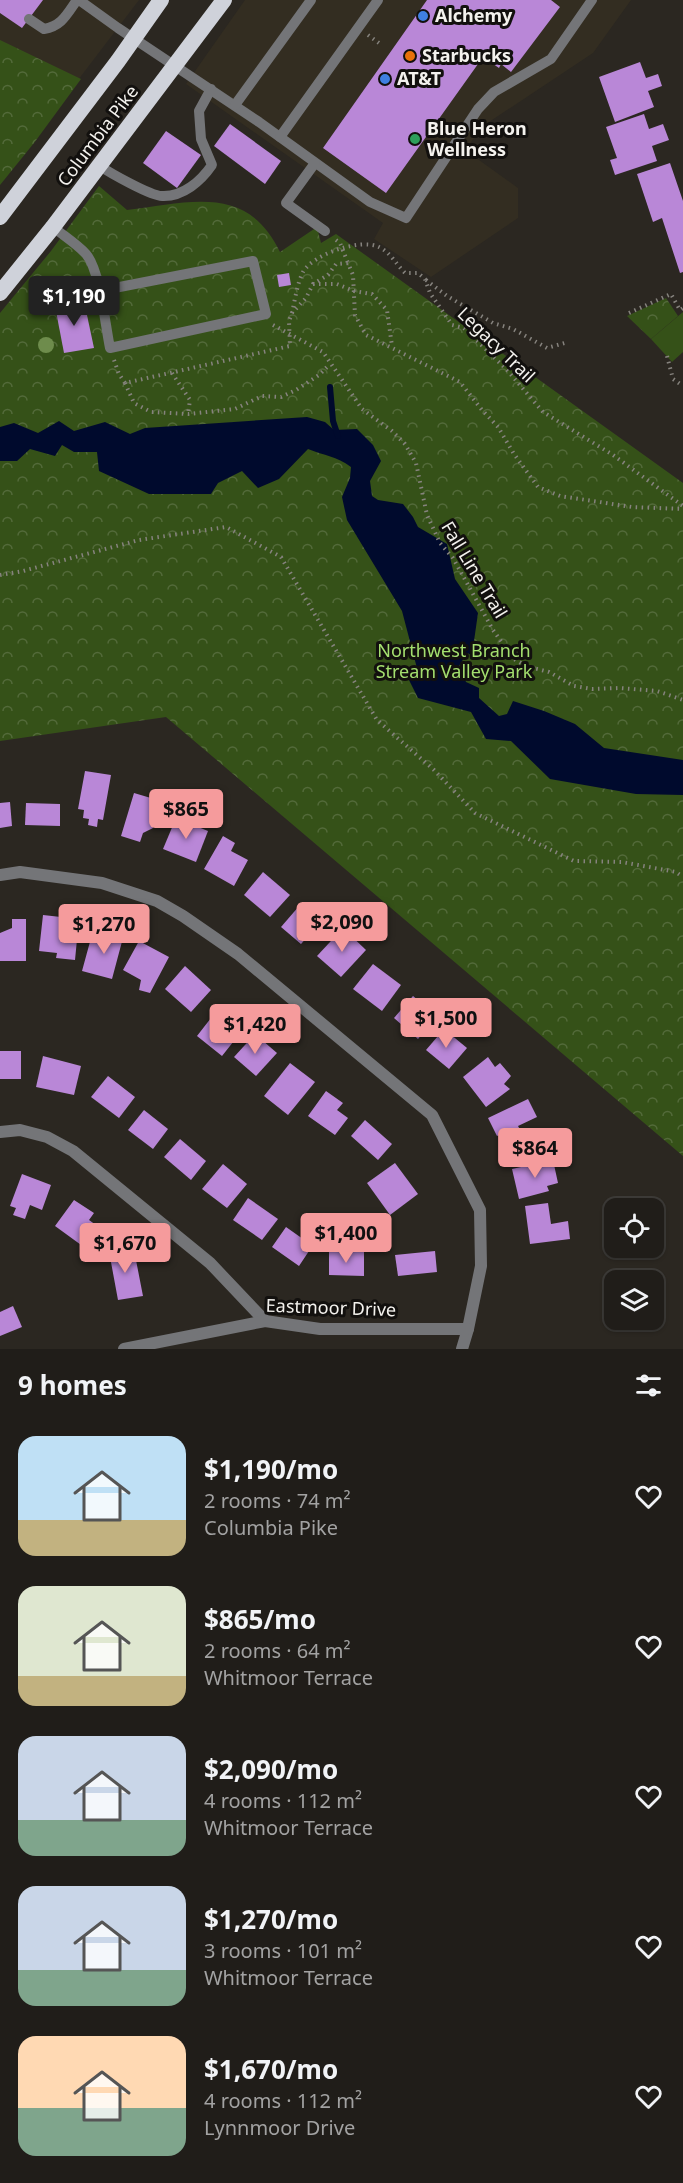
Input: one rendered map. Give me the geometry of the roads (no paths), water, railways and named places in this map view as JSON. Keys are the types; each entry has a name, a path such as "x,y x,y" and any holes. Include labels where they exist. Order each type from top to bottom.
{"highway":[{"name":"Columbia Pike","path":"0,217 161,0"},
{"name":"Columbia Pike","path":"0,294 100,166 224,0"}],"street":[{"path":"0,875 20,872 102,883 157,901 238,954 432,1115 480,1210 481,1266 462,1349"},
{"path":"0,1132 20,1130 46,1137 73,1151 210,1263 265,1321"},
{"name":"Eastmoor Drive","path":"124,1349 265,1321 320,1329 468,1329"}],"lane":[{"path":"29,19 44,29 53,28 60,24 78,0 235,105 370,202 406,218 477,109 494,92 551,59 592,0"},
{"path":"235,105 311,0"},
{"path":"280,137 378,0"},
{"path":"100,166 114,176 161,196 181,193 202,179 212,165 201,139 199,111 211,89"},
{"path":"315,163 286,203 326,231"},
{"path":"53,227 86,254 95,268 99,291 110,348 266,314 253,261 99,291"}],"water":[{"path":"307,417 325,422 334,430 357,429 373,445 381,461 370,481 372,496 378,500 403,504 418,527 447,544 455,579 478,613 473,648 481,659 467,653 459,666 466,682 479,688 479,698 499,716 507,714 513,701 544,711 575,724 604,748 683,760 683,795 636,794 550,779 511,741 486,739 471,712 418,698 409,680 418,672 402,611 347,520 342,497 350,478 351,467 340,461 308,449 279,479 258,488 242,471 218,483 211,494 149,494 99,471 97,452 74,452 62,445 55,456 30,449 17,461 0,461 0,427 14,423 38,433 59,421 74,431 105,422 130,434 145,428"}],"waterway":[{"path":"330,387 333,421 338,436"}],"place":[{"name":"Alchemy","path":"423,16"},
{"name":"Starbucks","path":"410,56"},
{"name":"AT&T","path":"385,79"},
{"name":"Blue Heron Wellness","path":"415,139"}],"park label":[{"name":"Northwest Branch Stream Valley Park","path":"454,661"}]}
